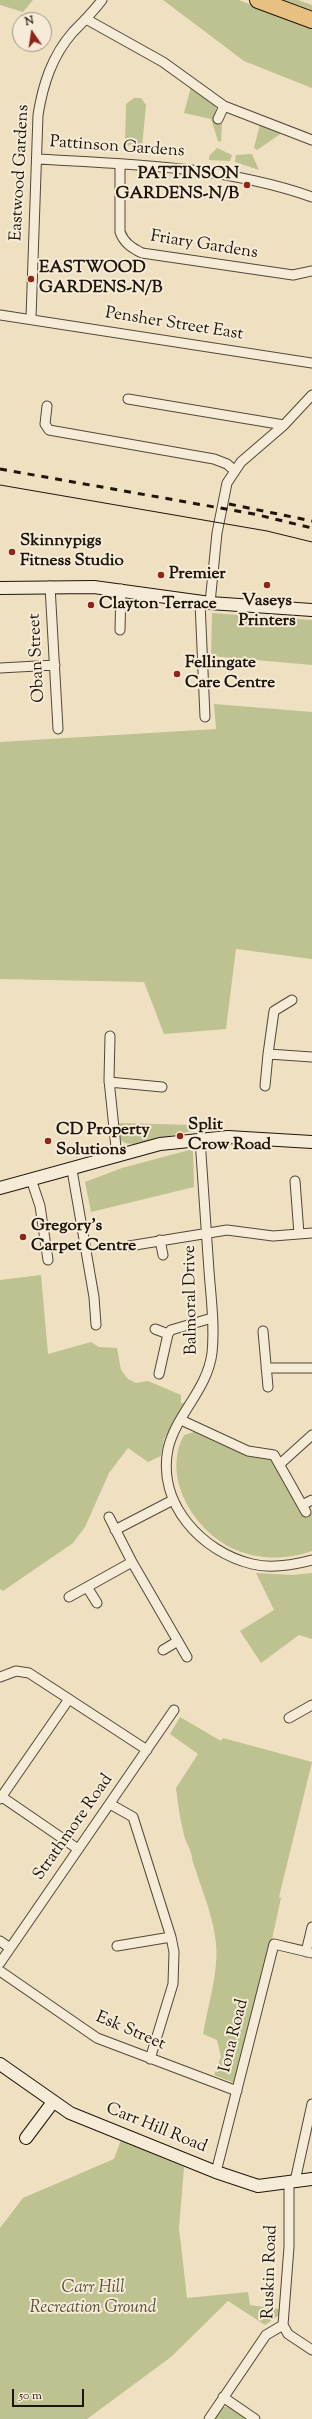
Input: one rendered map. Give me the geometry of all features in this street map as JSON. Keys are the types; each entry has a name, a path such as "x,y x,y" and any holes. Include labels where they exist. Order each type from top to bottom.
{"highway":[{"path":"258,0 312,20"}],"street":[{"name":"Eastwood Gardens","path":"31,318 38,115 42,92 49,70 60,48 102,0"},
{"path":"86,19 163,62 224,106 312,140"},
{"path":"218,119 224,106"},
{"name":"Pattinson Gardens","path":"37,159 196,170 265,183 312,197"},
{"name":"Friary Gardens","path":"120,164 120,232 123,240 132,248 142,253 293,275 312,270"},
{"name":"Pensher Street East","path":"0,315 31,318 312,363"},
{"path":"205,717 205,602 227,483 240,462 284,425 312,395"},
{"path":"128,399 284,425"},
{"path":"47,406 45,424 49,430 214,459 227,464 235,471"},
{"path":"0,588 50,586 121,589 205,602 312,610"},
{"name":"Oban Street","path":"50,586 58,729"},
{"path":"120,630 121,589"},
{"path":"0,668 55,665"},
{"path":"265,1086 274,1011 292,1000"},
{"path":"110,1036 109,1082 117,1157"},
{"path":"268,1054 312,1057"},
{"path":"109,1082 162,1087"},
{"path":"0,1188 31,1179 72,1170 160,1144 228,1137 312,1142"},
{"name":"Balmoral Drive","path":"200,1139 212,1318 212,1354 205,1379 181,1420 170,1443 166,1466 174,1500 191,1528 205,1541 232,1557 253,1564 275,1566 312,1560"},
{"path":"72,1170 94,1297 96,1325"},
{"path":"31,1179 40,1206 48,1260"},
{"path":"295,1182 299,1234"},
{"path":"129,1246 206,1232 237,1230 273,1236 312,1233"},
{"path":"160,1240 163,1255"},
{"path":"160,1374 168,1334 176,1328 212,1318"},
{"path":"154,1329 168,1334"},
{"path":"263,1331 268,1387"},
{"path":"266,1368 312,1368"},
{"path":"181,1420 248,1450 269,1453 277,1458 304,1509 312,1500"},
{"path":"280,1464 312,1435"},
{"path":"116,1530 174,1500"},
{"path":"109,1517 132,1562 187,1657"},
{"path":"69,1597 132,1562"},
{"path":"87,1586 97,1603"},
{"path":"164,1650 178,1641"},
{"path":"0,1678 16,1671 29,1673 147,1750"},
{"path":"69,1700 1,1798 78,1849"},
{"path":"289,1718 312,1705"},
{"name":"Strathmore Road","path":"0,1963 174,1710"},
{"path":"110,1804 133,1817 171,1937 173,1984 150,2058"},
{"path":"309,1953 312,1928"},
{"path":"117,1946 171,1937"},
{"path":"0,1941 10,1948"},
{"name":"Iona Road","path":"216,2172 274,1944 309,1953"},
{"name":"Esk Street","path":"0,1971 97,2038 237,2091"},
{"name":"Carr Hill Road","path":"0,2064 70,2113 216,2172 258,2186 312,2179"},
{"path":"26,2138 53,2102"},
{"name":"Ruskin Road","path":"312,2104 292,2182 284,2325 288,2334 312,2350"},
{"path":"209,2419 266,2335 284,2325"},
{"path":"224,2397 255,2419"}],"green space":[{"path":"0,0 33,0 23,12 0,5"},
{"path":"163,0 239,0 312,29 312,88 244,61"},
{"path":"284,0 298,0 312,5 312,11"},
{"path":"191,87 215,103 216,110 213,119 222,123 221,142 218,141 211,119 184,113"},
{"path":"134,98 141,98 146,105 142,147 125,145 126,104"},
{"path":"260,124 282,133 257,150 254,148"},
{"path":"217,148 232,155 230,161 209,160 209,156"},
{"path":"252,154 259,170 235,162 236,155"},
{"path":"212,613 312,620 312,665 211,656"},
{"path":"214,704 312,712 312,959 236,949 226,1029 164,1034 144,982 0,979 0,742 216,729"},
{"path":"119,1123 196,1125 196,1130 133,1144 125,1143 119,1139"},
{"path":"193,1149 194,1187 91,1212 85,1182 122,1168"},
{"path":"41,1275 48,1354 91,1342 99,1347 117,1348 121,1370 128,1379 136,1383 148,1381 181,1395 181,1403 187,1403 164,1439 161,1456 148,1462 128,1448 109,1473 85,1527 73,1543 3,1591 0,1589 0,1280"},
{"path":"194,1432 245,1455 272,1458 304,1516 311,1512 312,1514 312,1551 293,1556 273,1558 263,1557 243,1553 234,1549 219,1541 206,1530 185,1501 179,1485 176,1468 178,1451 184,1435"},
{"path":"256,1573 293,1575 312,1573 312,1639 299,1635 261,1663 240,1631 274,1610"},
{"path":"180,1717 221,1741 223,1738 312,1762 279,1897 281,1898 240,2085 214,2075 221,2057 217,2040 203,2034 214,1981 217,1951 213,1924 185,1838 179,1812 176,1788 198,1754 170,1734"},
{"name":"Carr Hill Recreation Ground","path":"121,2140 184,2167 179,2228 187,2298 248,2292 250,2305 279,2309 279,2315 265,2325 228,2301 171,2357 87,2419 0,2419 0,2228 23,2198 114,2159"},
{"path":"229,2406 248,2419 214,2419 221,2408"}],"tram line":[{"path":"0,485 267,531 312,542"}],"railway":[{"path":"0,469 254,514 312,528"},
{"path":"229,504 312,521"}],"place":[{"name":"PATTINSON GARDENS-N/B","path":"247,185"},
{"name":"EASTWOOD GARDENS-N/B","path":"31,279"},
{"name":"Skinnypigs Fitness Studio","path":"12,552"},
{"name":"Premier","path":"161,575"},
{"name":"Vaseys Printers","path":"267,585"},
{"name":"Clayton Terrace","path":"91,605"},
{"name":"Fellingate Care Centre","path":"177,674"},
{"name":"Split Crow Road","path":"180,1136"},
{"name":"CD Property Solutions","path":"48,1141"},
{"name":"Gregory's Carpet Centre","path":"23,1237"}]}
